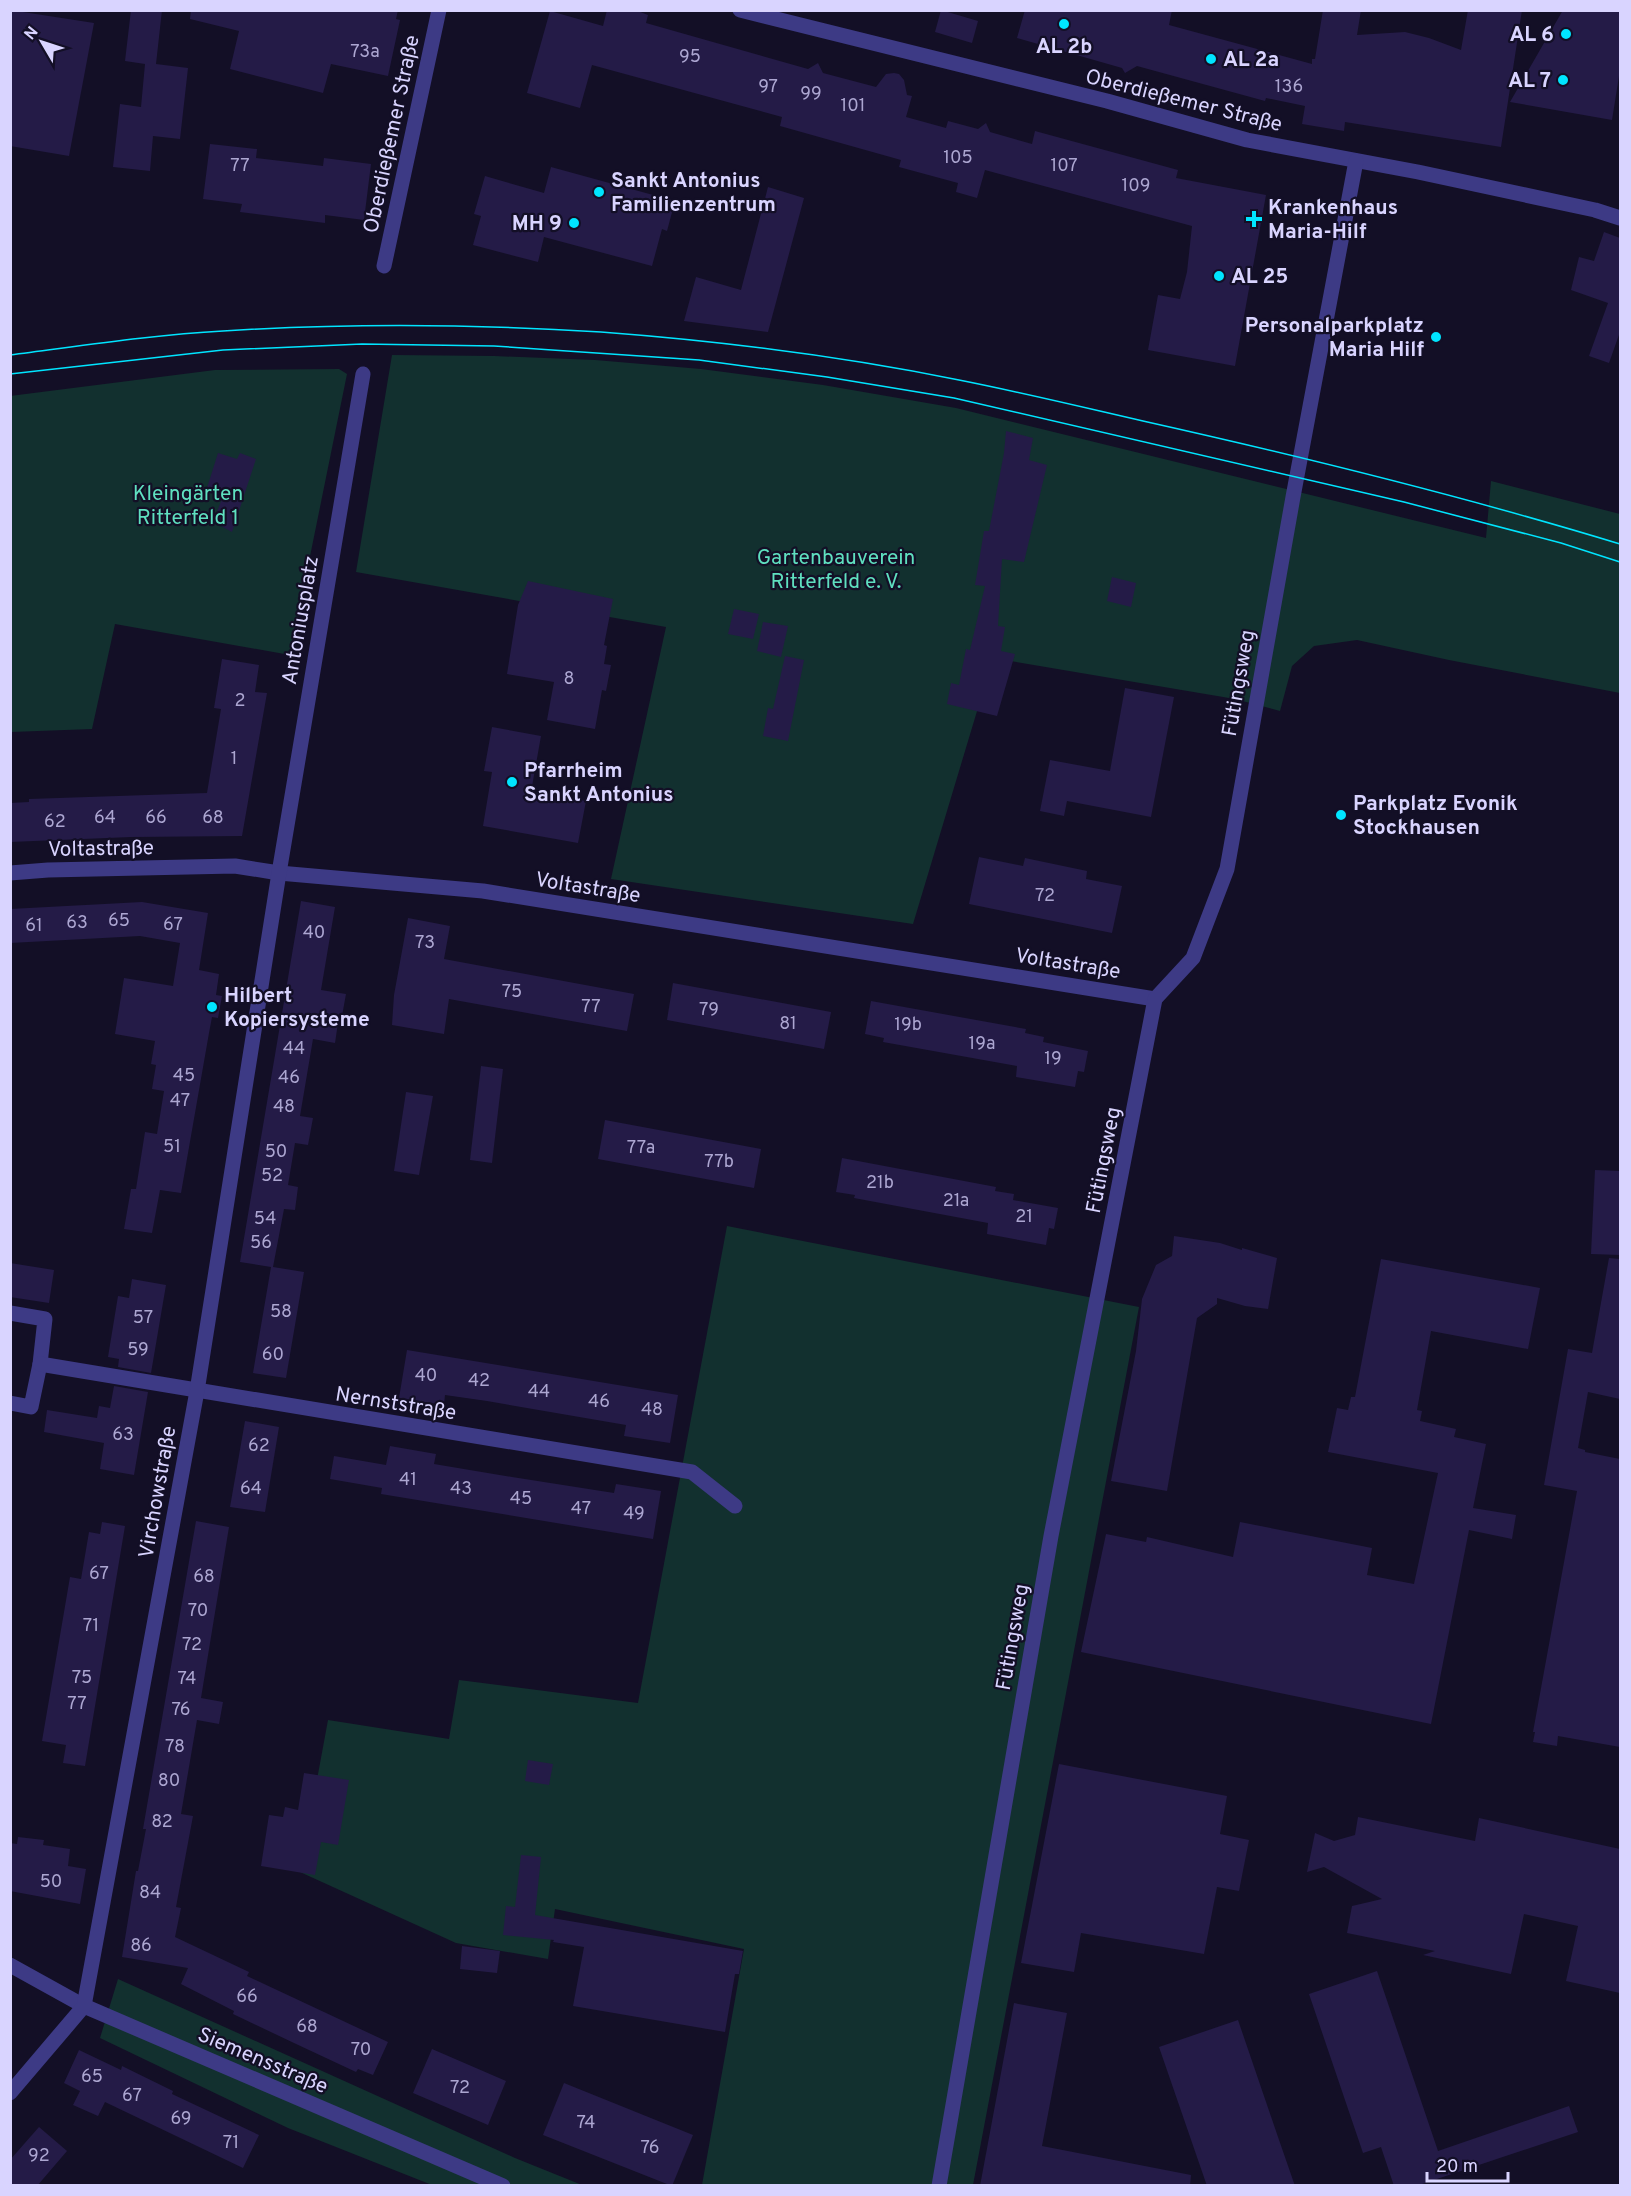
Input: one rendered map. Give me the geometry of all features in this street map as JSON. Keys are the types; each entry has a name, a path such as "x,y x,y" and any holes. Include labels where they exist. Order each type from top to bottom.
{"street":[{"name":"Oberdießemer Straße","path":"384,266 439,10"},
{"name":"Oberdießemer Straße","path":"740,10 1107,101 1247,140 1504,190 1595,210 1620,218"},
{"name":"Fütingsweg","path":"939,2186 1051,1536 1155,999 1193,958 1227,869 1356,161"},
{"name":"Antoniusplatz","path":"279,873 363,374"},
{"name":"Voltastraße","path":"10,873 48,870 235,866 279,873 483,891 1155,999"},
{"name":"Virchowstraße","path":"84,2006 197,1391 279,873"},
{"path":"10,1313 45,1319 40,1364 31,1407 10,1403"},
{"name":"Nernststraße","path":"40,1364 692,1472 735,1506"},
{"name":"Siemensstraße","path":"10,1965 84,2006 503,2186"},
{"path":"10,2092 84,2006"}],"green space":[{"name":"Gartenbauverein Ritterfeld e. V.","path":"392,355 595,360 701,369 823,385 956,408 1486,538 1491,481 1620,514 1620,693 1357,640 1314,646 1292,666 1280,711 1235,699 993,658 913,924 611,879 666,627 356,572"},
{"name":"Kleingärten Ritterfeld 1","path":"339,369 347,374 290,655 115,624 92,729 11,732 10,396 215,370"},
{"path":"727,1226 1139,1307 973,2185 702,2185 744,1949 555,1909 548,1959 456,1943 300,1872 328,1720 449,1739 459,1680 638,1703"},
{"path":"118,1979 515,2158 582,2185 432,2185 288,2128 100,2038"}],"building":[{"path":"10,10 94,23 69,156 10,146"},
{"path":"131,10 162,10 156,64 188,68 180,139 153,136 150,171 113,167 120,104 141,107 145,64 125,61"},
{"path":"191,10 398,10 396,19 400,20 388,76 331,64 323,93 230,69 239,31 190,19"},
{"path":"607,10 635,10 648,15 646,23 808,69 818,63 823,73 876,87 886,74 899,74 904,80 907,95 912,96 906,117 946,128 948,121 978,129 986,123 990,132 1032,144 1035,131 1178,170 1176,178 1266,195 1235,366 1148,350 1158,295 1180,299 1187,272 1192,226 985,170 977,198 956,192 958,183 899,167 901,160 780,126 782,117 592,65 580,108 527,93 550,11 603,26"},
{"path":"941,10 978,21 972,43 935,32"},
{"path":"1025,10 1172,10 1169,25 1312,64 1312,59 1315,59 1323,10 1361,10 1357,35 1405,32 1461,50 1468,10 1522,10 1501,147 1345,122 1344,131 1302,124 1305,106 1266,98 1265,101 1137,66 1125,73 1122,68 1017,38"},
{"path":"1563,10 1620,10 1620,70 1612,120 1510,102"},
{"path":"210,144 257,149 256,158 323,166 324,158 371,164 364,220 325,215 325,223 240,212 242,204 203,199"},
{"name":"MH 9","path":"551,167 675,201 667,231 662,229 652,266 544,237 538,262 473,245 481,216 474,214 485,176 544,193"},
{"path":"768,187 804,198 768,332 684,321 696,277 741,290"},
{"path":"1604,232 1620,238 1620,332 1609,363 1589,356 1608,303 1571,290 1579,257 1594,261"},
{"path":"1006,431 1033,438 1029,460 1047,465 1024,562 1002,559 998,626 1005,627 1001,651 1015,654 997,716 947,704 951,683 959,685 966,649 970,650 985,586 975,585 984,531 989,531"},
{"path":"218,453 237,459 240,453 256,459 232,532 213,522 223,496 206,491"},
{"path":"1112,577 1136,583 1131,607 1107,601"},
{"path":"528,581 613,599 604,645 607,646 604,664 611,665 606,691 602,690 595,729 547,720 554,682 507,674 518,605"},
{"path":"734,609 759,614 753,639 728,634"},
{"path":"763,622 788,626 781,657 757,651"},
{"path":"785,656 804,660 788,741 763,736 768,708 773,709"},
{"path":"222,659 259,665 255,692 267,693 242,836 131,837 10,842 10,803 29,802 29,799 207,793 221,709 214,708"},
{"path":"1125,688 1174,697 1151,817 1067,801 1064,816 1040,811 1050,760 1110,771"},
{"name":"Pfarrheim Sankt Antonius","path":"492,727 541,736 531,792 586,801 578,843 483,826 492,772 484,771"},
{"path":"979,857 1023,866 1025,858 1087,871 1086,879 1122,886 1112,933 969,904"},
{"path":"301,901 335,907 321,990 346,994 342,1016 339,1016 335,1043 313,1039 300,1116 313,1118 308,1145 295,1143 288,1185 298,1187 295,1210 284,1209 273,1267 304,1272 286,1378 253,1373 271,1267 240,1262"},
{"path":"142,902 208,913 199,970 219,974 216,995 222,996 218,1018 212,1017 181,1193 160,1190 152,1233 124,1229 131,1189 136,1189 145,1132 157,1134 164,1091 152,1089 156,1065 151,1064 155,1041 115,1034 124,978 173,986 180,943 140,936 10,943 10,909"},
{"path":"408,918 450,926 444,959 634,994 627,1031 449,999 444,1034 392,1025 394,995"},
{"path":"673,983 831,1012 824,1049 667,1020"},
{"path":"871,1001 1026,1029 1025,1033 1044,1037 1043,1042 1088,1051 1084,1072 1078,1071 1075,1087 1016,1077 1017,1066 883,1042 884,1038 865,1034"},
{"path":"481,1066 503,1069 492,1163 470,1160"},
{"path":"406,1092 433,1096 419,1175 394,1171"},
{"path":"605,1120 761,1149 754,1188 598,1159"},
{"path":"842,1158 996,1187 995,1191 1014,1194 1013,1200 1058,1208 1054,1229 1049,1228 1046,1245 987,1234 988,1223 854,1198 855,1195 836,1192"},
{"path":"1595,1170 1620,1171 1620,1255 1591,1254"},
{"path":"1174,1236 1220,1243 1277,1258 1268,1309 1245,1306 1217,1298 1217,1304 1197,1318 1167,1491 1111,1481 1136,1351 1142,1299 1156,1265 1172,1256"},
{"path":"1609,1258 1620,1259 1620,1399 1588,1392 1578,1448 1585,1452 1620,1459 1620,1747 1558,1736 1557,1746 1533,1742 1535,1732 1533,1732 1577,1491 1544,1485 1568,1349 1592,1353"},
{"path":"1381,1259 1540,1288 1528,1349 1431,1331 1417,1410 1422,1411 1420,1421 1456,1429 1454,1437 1486,1444 1473,1508 1516,1515 1512,1539 1469,1530 1431,1724 1081,1652 1106,1534 1146,1542 1147,1537 1233,1557 1240,1522 1372,1548 1367,1575 1414,1584 1438,1473 1328,1452 1337,1408 1348,1410 1351,1397 1355,1397"},
{"path":"10,1263 54,1270 49,1303 10,1297"},
{"path":"132,1279 166,1285 151,1373 118,1367 119,1359 108,1357 118,1296 129,1298"},
{"path":"407,1350 678,1395 670,1443 624,1436 626,1425 487,1401 445,1395 444,1405 399,1398"},
{"path":"114,1386 148,1392 134,1475 100,1469 104,1443 44,1432 47,1410 97,1418 99,1406 110,1408"},
{"path":"245,1421 279,1427 265,1512 230,1507"},
{"path":"390,1446 436,1454 434,1464 512,1477 614,1493 616,1484 661,1491 653,1539 381,1494 382,1488 330,1479 334,1456 386,1465"},
{"path":"196,1521 229,1527 201,1698 223,1702 219,1724 197,1720 181,1814 193,1816 176,1907 181,1908 175,1937 249,1972 247,1976 388,2042 373,2075 358,2069 356,2072 294,2043 233,2014 234,2011 181,1984 188,1968 122,1957 136,1871 138,1871 146,1829 143,1829"},
{"path":"102,1522 125,1526 85,1766 63,1763 66,1745 42,1741 70,1577 81,1579 89,1532 100,1534"},
{"path":"528,1760 553,1764 549,1785 525,1781"},
{"path":"1059,1764 1227,1796 1220,1834 1249,1840 1239,1891 1217,1887 1204,1954 1081,1933 1074,1972 1021,1963"},
{"path":"304,1773 349,1780 338,1845 321,1842 315,1875 261,1866 269,1815 283,1817 285,1807 298,1810"},
{"path":"1358,1817 1475,1841 1479,1818 1620,1849 1620,1993 1566,1981 1578,1926 1524,1914 1511,1974 1423,1955 1435,1951 1347,1933 1352,1906 1382,1899 1324,1867 1307,1872 1315,1833 1334,1841 1355,1835"},
{"path":"18,1837 44,1840 43,1845 70,1849 68,1866 86,1869 80,1904 10,1891 10,1843 17,1844"},
{"path":"521,1855 541,1857 535,1915 743,1951 739,1974 735,1974 725,2032 573,2006 584,1947 553,1942 554,1940 503,1935 506,1906 515,1907"},
{"path":"462,1946 500,1951 497,1973 460,1969"},
{"path":"1377,1971 1438,2151 1569,2106 1578,2132 1416,2186 1394,2186 1381,2147 1363,2153 1309,1994"},
{"path":"1014,2003 1067,2013 1042,2146 1191,2175 1190,2186 980,2186"},
{"path":"1238,2020 1295,2186 1207,2186 1159,2047"},
{"path":"432,2049 506,2081 488,2125 413,2093"},
{"path":"79,2050 121,2070 122,2066 173,2091 172,2094 259,2135 243,2168 105,2102 98,2116 73,2105 80,2091 64,2083"},
{"path":"564,2083 693,2135 672,2186 543,2135"},
{"path":"39,2127 67,2151 37,2186 10,2186 10,2160"}],"tram line":[{"path":"10,355 196,333 270,328 364,326 554,329 735,345 870,364 1028,395 1383,478 1620,544"},
{"path":"10,374 223,350 362,344 494,346 699,360 827,377 954,398 1404,502 1561,543 1620,562"}],"place":[{"name":"AL 2b","path":"1064,24"},
{"name":"AL 6","path":"1566,34"},
{"name":"AL 2a","path":"1211,59"},
{"name":"AL 7","path":"1563,80"},
{"name":"Sankt Antonius Familienzentrum","path":"599,192"},
{"name":"Krankenhaus Maria-Hilf","path":"1254,219"},
{"name":"MH 9","path":"574,223"},
{"name":"AL 25","path":"1219,276"},
{"name":"Personalparkplatz Maria Hilf","path":"1436,337"},
{"name":"Pfarrheim Sankt Antonius","path":"512,782"},
{"name":"Parkplatz Evonik Stockhausen","path":"1341,815"},
{"name":"Hilbert Kopiersysteme","path":"212,1007"}]}
